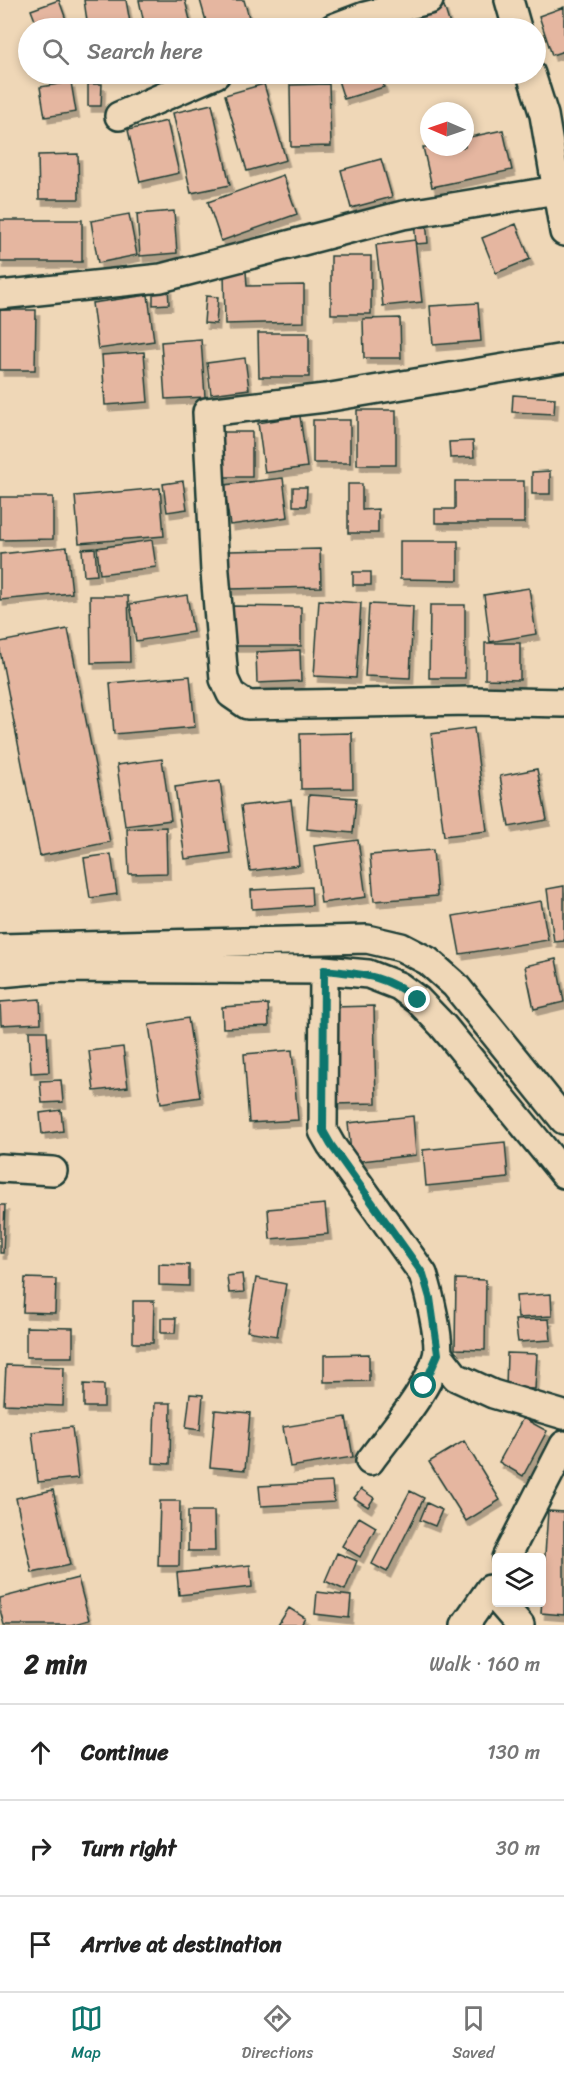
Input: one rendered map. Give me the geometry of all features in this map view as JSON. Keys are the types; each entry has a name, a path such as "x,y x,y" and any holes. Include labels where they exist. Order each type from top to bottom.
{"street":[{"path":"360,18 429,0"},
{"path":"509,0 514,18"},
{"path":"118,116 193,84"},
{"path":"537,84 554,114 557,190 564,232"},
{"path":"0,295 160,278 403,214 557,190"},
{"path":"564,358 325,398 207,412 215,572 224,679 231,694 247,705 471,701 564,703"},
{"path":"0,948 367,939 401,946 428,961 455,985 564,1120"},
{"path":"0,973 56,968 324,970 368,974 399,986 418,1000 443,1026 564,1174"},
{"path":"324,970 323,1131 423,1274 430,1298 438,1354 456,1377 493,1394 564,1415"},
{"path":"0,1168 53,1171"},
{"path":"370,1461 424,1386 438,1354"},
{"path":"508,1553 564,1445"},
{"path":"465,1625 492,1595"},
{"path":"507,1607 520,1625"}],"building":[{"path":"59,0 65,18 34,18 31,10"},
{"path":"84,0 126,0 129,18 87,18"},
{"path":"139,0 185,0 190,18 143,18"},
{"path":"200,0 244,0 249,18 205,18"},
{"path":"444,6 448,18 405,18"},
{"path":"564,7 564,51 552,55 546,37 546,18 539,16"},
{"path":"71,84 76,112 45,117 40,87"},
{"path":"88,84 102,84 101,106 88,106"},
{"path":"264,84 286,160 247,171 225,95"},
{"path":"329,84 331,146 291,147 290,85"},
{"path":"339,84 383,84 384,87 344,99"},
{"path":"212,104 230,185 191,193 173,113"},
{"path":"167,121 179,173 140,182 128,130"},
{"path":"503,130 512,170 432,187 425,156 474,156 474,136"},
{"path":"78,154 79,199 39,199 38,155"},
{"path":"381,159 392,197 351,208 341,170"},
{"path":"283,175 297,214 221,241 208,202"},
{"path":"174,211 177,253 140,256 137,214"},
{"path":"129,214 137,255 98,263 91,221"},
{"path":"0,220 82,220 82,262 0,262"},
{"path":"426,220 428,243 416,244 414,221"},
{"path":"516,224 530,259 496,273 482,238"},
{"path":"415,240 422,302 383,306 376,245"},
{"path":"331,256 371,256 371,314 331,314"},
{"path":"224,271 246,271 247,286 304,285 304,322 225,324"},
{"path":"168,287 169,304 153,305 153,288"},
{"path":"148,295 154,341 98,349 92,303"},
{"path":"206,296 218,297 216,324 204,323"},
{"path":"478,303 481,341 433,345 430,306"},
{"path":"0,310 36,310 35,370 0,370"},
{"path":"400,318 401,358 364,358 363,319"},
{"path":"258,333 309,333 309,377 259,377"},
{"path":"201,339 205,397 165,399 161,342"},
{"path":"144,352 148,402 105,405 102,355"},
{"path":"245,358 249,389 211,394 207,363"},
{"path":"513,395 555,398 554,414 512,412"},
{"path":"357,410 396,410 396,465 357,465"},
{"path":"300,416 307,467 265,473 258,423"},
{"path":"313,420 350,420 350,463 313,463"},
{"path":"213,432 252,432 252,477 212,477"},
{"path":"473,441 474,457 450,458 449,442"},
{"path":"550,471 550,494 532,494 532,472"},
{"path":"283,478 288,517 230,525 224,485"},
{"path":"183,481 187,509 167,512 163,484"},
{"path":"455,481 524,481 524,523 435,523 435,509 455,509"},
{"path":"348,484 362,484 362,510 378,509 378,533 348,533"},
{"path":"293,487 307,487 306,506 293,506"},
{"path":"160,488 164,536 79,543 75,496"},
{"path":"0,497 53,497 53,539 0,540"},
{"path":"152,540 156,567 100,574 97,548"},
{"path":"400,541 458,541 458,580 400,579"},
{"path":"67,547 72,593 0,600 0,554"},
{"path":"95,548 97,575 84,576 82,549"},
{"path":"320,549 321,587 229,589 229,551"},
{"path":"353,572 371,572 371,585 353,585"},
{"path":"529,588 536,634 490,642 484,595"},
{"path":"187,595 193,632 136,641 130,604"},
{"path":"90,596 128,596 130,662 91,663"},
{"path":"319,600 361,603 356,678 314,676"},
{"path":"369,604 413,606 410,678 365,676"},
{"path":"430,605 465,605 465,678 429,678"},
{"path":"230,606 301,607 301,646 230,646"},
{"path":"68,629 110,842 40,856 0,642"},
{"path":"485,643 520,643 520,680 485,679"},
{"path":"300,650 301,681 257,683 256,652"},
{"path":"190,676 195,727 114,734 110,683"},
{"path":"474,728 487,831 444,836 431,734"},
{"path":"352,733 353,788 301,789 300,734"},
{"path":"162,759 171,820 125,826 117,765"},
{"path":"537,769 547,820 509,827 500,776"},
{"path":"220,781 230,853 185,859 175,787"},
{"path":"309,795 356,798 353,833 307,829"},
{"path":"291,800 299,865 250,871 241,806"},
{"path":"166,827 167,873 129,874 127,829"},
{"path":"358,840 366,897 321,903 314,846"},
{"path":"433,850 437,896 374,901 370,855"},
{"path":"111,854 117,894 90,898 84,858"},
{"path":"564,886 564,941 554,942 547,889"},
{"path":"311,887 312,905 252,909 251,890"},
{"path":"541,901 548,940 460,954 453,916"},
{"path":"556,959 564,1002 534,1009 525,966"},
{"path":"40,999 41,1023 1,1025 0,1002"},
{"path":"268,1004 269,1026 223,1028 222,1007"},
{"path":"374,1006 376,1103 334,1104 332,1007"},
{"path":"188,1018 200,1097 161,1103 149,1025"},
{"path":"29,1031 47,1031 49,1072 31,1073"},
{"path":"123,1047 128,1087 94,1091 89,1051"},
{"path":"292,1050 298,1120 249,1123 244,1054"},
{"path":"61,1080 63,1102 42,1103 40,1081"},
{"path":"61,1110 63,1131 42,1134 40,1113"},
{"path":"413,1116 416,1155 352,1162 348,1123"},
{"path":"505,1142 508,1178 426,1186 423,1150"},
{"path":"325,1204 328,1234 270,1239 268,1209"},
{"path":"0,1205 5,1205 3,1253 0,1253"},
{"path":"159,1264 189,1265 189,1286 159,1285"},
{"path":"242,1274 244,1292 229,1293 227,1276"},
{"path":"25,1278 56,1279 55,1313 23,1312"},
{"path":"256,1278 286,1284 277,1336 247,1331"},
{"path":"456,1279 486,1280 485,1350 455,1349"},
{"path":"551,1294 552,1316 518,1318 516,1296"},
{"path":"133,1301 154,1301 153,1343 133,1343"},
{"path":"161,1318 176,1318 175,1333 161,1333"},
{"path":"549,1319 551,1340 518,1342 515,1320"},
{"path":"26,1327 73,1328 73,1357 26,1357"},
{"path":"507,1353 537,1354 535,1389 506,1388"},
{"path":"369,1354 369,1381 324,1382 324,1355"},
{"path":"6,1365 64,1367 63,1406 4,1404"},
{"path":"84,1384 104,1385 104,1407 84,1407"},
{"path":"190,1394 203,1395 200,1430 186,1428"},
{"path":"155,1403 171,1403 170,1464 153,1463"},
{"path":"215,1410 250,1413 245,1470 210,1467"},
{"path":"346,1417 353,1457 290,1467 283,1427"},
{"path":"523,1418 547,1431 523,1476 499,1462"},
{"path":"72,1427 78,1478 38,1482 32,1432"},
{"path":"464,1441 500,1500 466,1521 429,1462"},
{"path":"332,1482 334,1502 261,1506 259,1486"},
{"path":"361,1489 374,1498 368,1507 354,1498"},
{"path":"53,1490 70,1565 32,1573 16,1498"},
{"path":"410,1491 424,1498 387,1572 372,1564"},
{"path":"160,1501 180,1501 179,1566 158,1566"},
{"path":"427,1503 442,1510 435,1526 420,1520"},
{"path":"188,1511 214,1511 215,1551 188,1551"},
{"path":"548,1511 564,1512 564,1615 541,1613 541,1607 546,1607 545,1553"},
{"path":"359,1517 376,1527 360,1557 342,1546"},
{"path":"337,1553 357,1561 345,1590 325,1581"},
{"path":"250,1565 252,1587 179,1595 177,1573"},
{"path":"78,1578 89,1620 71,1625 4,1625 0,1598"},
{"path":"317,1592 351,1596 349,1618 315,1614"},
{"path":"289,1608 305,1618 301,1625 278,1625"}],"route":[{"path":"418,1000 399,986 368,974 324,970 323,1131 423,1274 430,1298 438,1354 424,1386"}]}
